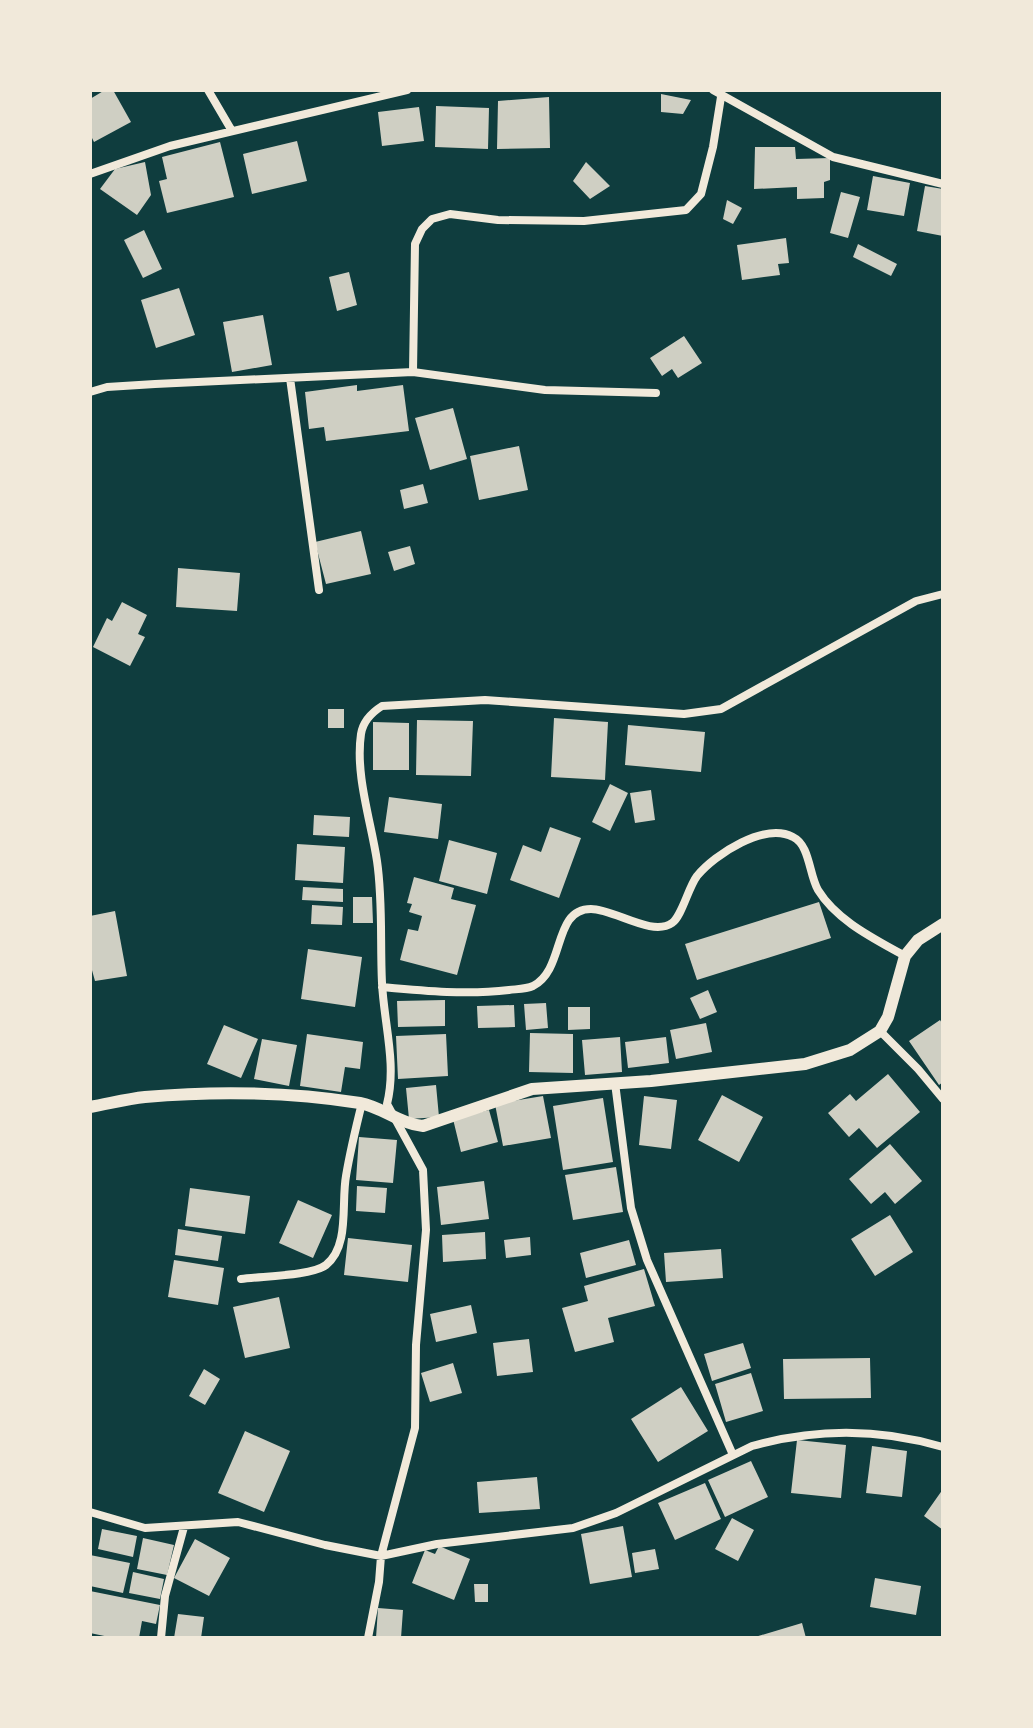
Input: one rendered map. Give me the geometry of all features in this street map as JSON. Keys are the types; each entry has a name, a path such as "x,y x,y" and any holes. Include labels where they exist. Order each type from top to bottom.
{"street":[{"path":"208,90 232,131"},
{"path":"90,174 170,146 407,90"},
{"path":"713,90 833,157 943,184"},
{"path":"413,372 415,244 422,229 432,219 450,214 498,220 584,221 686,210 701,194 721,97"},
{"path":"90,392 107,387 155,384 413,372 545,390 656,393"},
{"path":"290,378 319,590"},
{"path":"368,1638 381,1556 415,1428 416,1345 426,1230 423,1170 387,1104 391,1070 382,987 378,866 361,767 360,747 366,722 382,706 485,700 684,714 721,709 916,601 943,594"},
{"path":"382,987 448,994 529,988 543,980 554,963 564,925 572,916 589,909 654,927 666,927 677,920 696,877 712,862 753,838 779,832 796,838 804,848 818,891 838,913 867,935 905,956"},
{"path":"90,1107 141,1097 194,1094 281,1096 362,1103 412,1125 423,1126 524,1090 805,1064 850,1050 880,1031 888,1017 905,956 918,940 943,924"},
{"path":"880,1031 943,1099"},
{"path":"615,1083 631,1208 647,1260 733,1455"},
{"path":"241,1279 311,1273 326,1265 337,1253 342,1231 345,1178 362,1103"},
{"path":"90,1512 145,1528 238,1522 381,1556 437,1544 573,1528 616,1513 752,1446 809,1433 882,1435 943,1447"},
{"path":"161,1638 165,1596 184,1527"}],"building":[{"path":"105,90 113,90 131,122 94,142 90,134 90,99"},
{"path":"661,94 691,100 683,114 661,112"},
{"path":"549,97 550,148 497,149 498,101"},
{"path":"436,106 489,108 488,149 435,147"},
{"path":"419,107 424,141 382,146 378,112"},
{"path":"297,141 307,181 252,194 243,154"},
{"path":"220,142 234,197 167,213 159,181 167,179 162,157"},
{"path":"755,147 795,147 796,159 830,158 830,180 824,182 824,198 797,199 797,187 754,189"},
{"path":"145,162 151,195 137,215 100,189 115,169"},
{"path":"586,162 610,186 590,199 573,181"},
{"path":"873,176 910,183 904,216 867,210"},
{"path":"925,186 943,189 943,236 917,231"},
{"path":"841,192 860,197 848,238 830,233"},
{"path":"727,200 742,208 733,224 723,219"},
{"path":"144,230 162,269 143,278 124,240"},
{"path":"786,238 789,263 778,264 780,275 742,280 737,245"},
{"path":"858,244 897,264 891,276 853,257"},
{"path":"349,272 357,305 337,311 329,277"},
{"path":"179,288 195,335 156,348 141,300"},
{"path":"263,315 272,365 232,372 223,322"},
{"path":"684,336 702,363 678,378 672,369 662,376 650,358"},
{"path":"357,385 357,391 403,385 409,431 326,441 324,427 309,429 305,392"},
{"path":"453,408 467,459 430,470 415,418"},
{"path":"519,446 528,490 479,500 470,456"},
{"path":"423,484 428,503 404,509 400,490"},
{"path":"361,531 371,574 326,584 315,542"},
{"path":"410,546 415,564 394,571 388,552"},
{"path":"178,568 240,573 237,611 176,607"},
{"path":"122,602 147,615 138,634 145,637 130,666 93,647 107,618 112,621"},
{"path":"328,709 344,709 344,728 328,728"},
{"path":"554,718 608,722 605,780 551,777"},
{"path":"417,720 473,721 471,776 416,775"},
{"path":"373,722 409,723 409,770 373,770"},
{"path":"628,725 705,732 701,772 625,765"},
{"path":"610,784 628,793 610,831 592,822"},
{"path":"651,790 655,820 635,823 630,793"},
{"path":"389,797 442,804 438,839 384,832"},
{"path":"314,815 350,817 349,837 313,835"},
{"path":"550,827 581,838 559,898 510,880 523,845 541,852"},
{"path":"449,840 497,853 487,894 439,881"},
{"path":"297,844 345,847 343,883 295,880"},
{"path":"414,877 454,888 451,899 476,905 457,975 400,960 408,929 418,931 422,916 409,912 412,904 407,903"},
{"path":"303,887 343,889 343,902 302,900"},
{"path":"353,897 372,897 373,923 353,923"},
{"path":"819,902 831,938 697,980 685,944"},
{"path":"312,905 343,907 342,925 311,924"},
{"path":"115,911 127,976 95,981 90,963 90,916"},
{"path":"308,949 362,957 355,1007 301,999"},
{"path":"708,990 717,1012 700,1019 690,998"},
{"path":"445,1000 445,1026 398,1027 397,1001"},
{"path":"546,1003 548,1028 526,1030 524,1004"},
{"path":"514,1005 515,1027 478,1028 477,1006"},
{"path":"568,1007 590,1007 590,1029 568,1030"},
{"path":"940,1020 943,1025 943,1082 939,1085 909,1041"},
{"path":"706,1023 712,1052 676,1059 670,1030"},
{"path":"224,1025 258,1039 241,1078 207,1064"},
{"path":"530,1033 573,1034 573,1073 529,1072"},
{"path":"307,1034 363,1042 360,1069 345,1067 341,1092 300,1086"},
{"path":"446,1034 448,1076 398,1079 396,1036"},
{"path":"620,1037 622,1072 585,1075 582,1040"},
{"path":"666,1037 669,1063 628,1068 625,1042"},
{"path":"262,1039 297,1045 289,1086 254,1079"},
{"path":"888,1074 920,1112 877,1148 859,1128 849,1137 828,1113 850,1094 856,1101"},
{"path":"436,1085 439,1117 409,1119 406,1088"},
{"path":"722,1095 763,1117 739,1162 698,1140"},
{"path":"543,1096 551,1138 503,1146 495,1104"},
{"path":"644,1096 677,1100 671,1149 639,1145"},
{"path":"603,1098 613,1162 563,1170 553,1106"},
{"path":"489,1110 498,1142 461,1152 453,1119"},
{"path":"359,1137 397,1140 393,1183 356,1180"},
{"path":"890,1144 922,1181 895,1204 885,1192 871,1204 849,1179"},
{"path":"616,1167 623,1212 573,1220 565,1175"},
{"path":"484,1181 489,1219 441,1225 437,1187"},
{"path":"357,1186 387,1188 385,1213 356,1211"},
{"path":"190,1188 250,1196 245,1234 185,1226"},
{"path":"298,1200 332,1215 313,1258 279,1243"},
{"path":"890,1215 913,1252 875,1276 851,1239"},
{"path":"178,1229 222,1236 218,1261 175,1255"},
{"path":"485,1232 486,1259 443,1262 442,1235"},
{"path":"530,1237 531,1255 506,1258 504,1240"},
{"path":"348,1238 412,1245 408,1282 344,1275"},
{"path":"629,1240 636,1265 586,1278 580,1253"},
{"path":"721,1249 723,1278 666,1282 664,1253"},
{"path":"174,1260 224,1268 218,1305 168,1297"},
{"path":"644,1269 655,1306 608,1318 614,1342 575,1352 562,1308 588,1301 584,1286"},
{"path":"279,1297 290,1348 245,1358 233,1307"},
{"path":"471,1305 477,1333 436,1342 430,1314"},
{"path":"529,1339 533,1372 497,1376 493,1343"},
{"path":"743,1343 751,1368 712,1381 704,1354"},
{"path":"870,1358 871,1398 784,1399 783,1359"},
{"path":"453,1363 462,1393 430,1402 421,1373"},
{"path":"204,1369 220,1379 205,1405 189,1396"},
{"path":"751,1373 763,1411 726,1422 715,1384"},
{"path":"681,1387 708,1431 658,1462 631,1419"},
{"path":"245,1431 290,1451 264,1512 218,1493"},
{"path":"797,1440 846,1445 841,1498 791,1493"},
{"path":"872,1446 907,1451 902,1497 866,1493"},
{"path":"751,1461 768,1497 725,1517 708,1480"},
{"path":"537,1477 540,1509 479,1513 477,1482"},
{"path":"705,1483 721,1519 675,1540 658,1503"},
{"path":"943,1489 943,1530 924,1516"},
{"path":"732,1518 754,1530 738,1561 715,1549"},
{"path":"623,1526 632,1577 590,1584 581,1534"},
{"path":"102,1529 137,1536 133,1557 98,1549"},
{"path":"143,1538 174,1545 167,1575 137,1569"},
{"path":"195,1539 230,1558 209,1596 174,1578"},
{"path":"439,1546 470,1559 454,1600 412,1583 425,1550 435,1554"},
{"path":"655,1549 659,1569 635,1573 632,1553"},
{"path":"90,1555 130,1563 123,1593 90,1586"},
{"path":"133,1572 164,1579 160,1599 129,1593"},
{"path":"875,1578 921,1586 916,1615 870,1607"},
{"path":"474,1584 488,1584 488,1602 475,1602"},
{"path":"90,1591 160,1605 156,1624 142,1621 139,1638 114,1638 90,1633"},
{"path":"378,1608 403,1610 401,1638 376,1638"},
{"path":"178,1614 204,1617 201,1638 174,1638"},
{"path":"802,1623 806,1638 755,1638 755,1637"}]}
